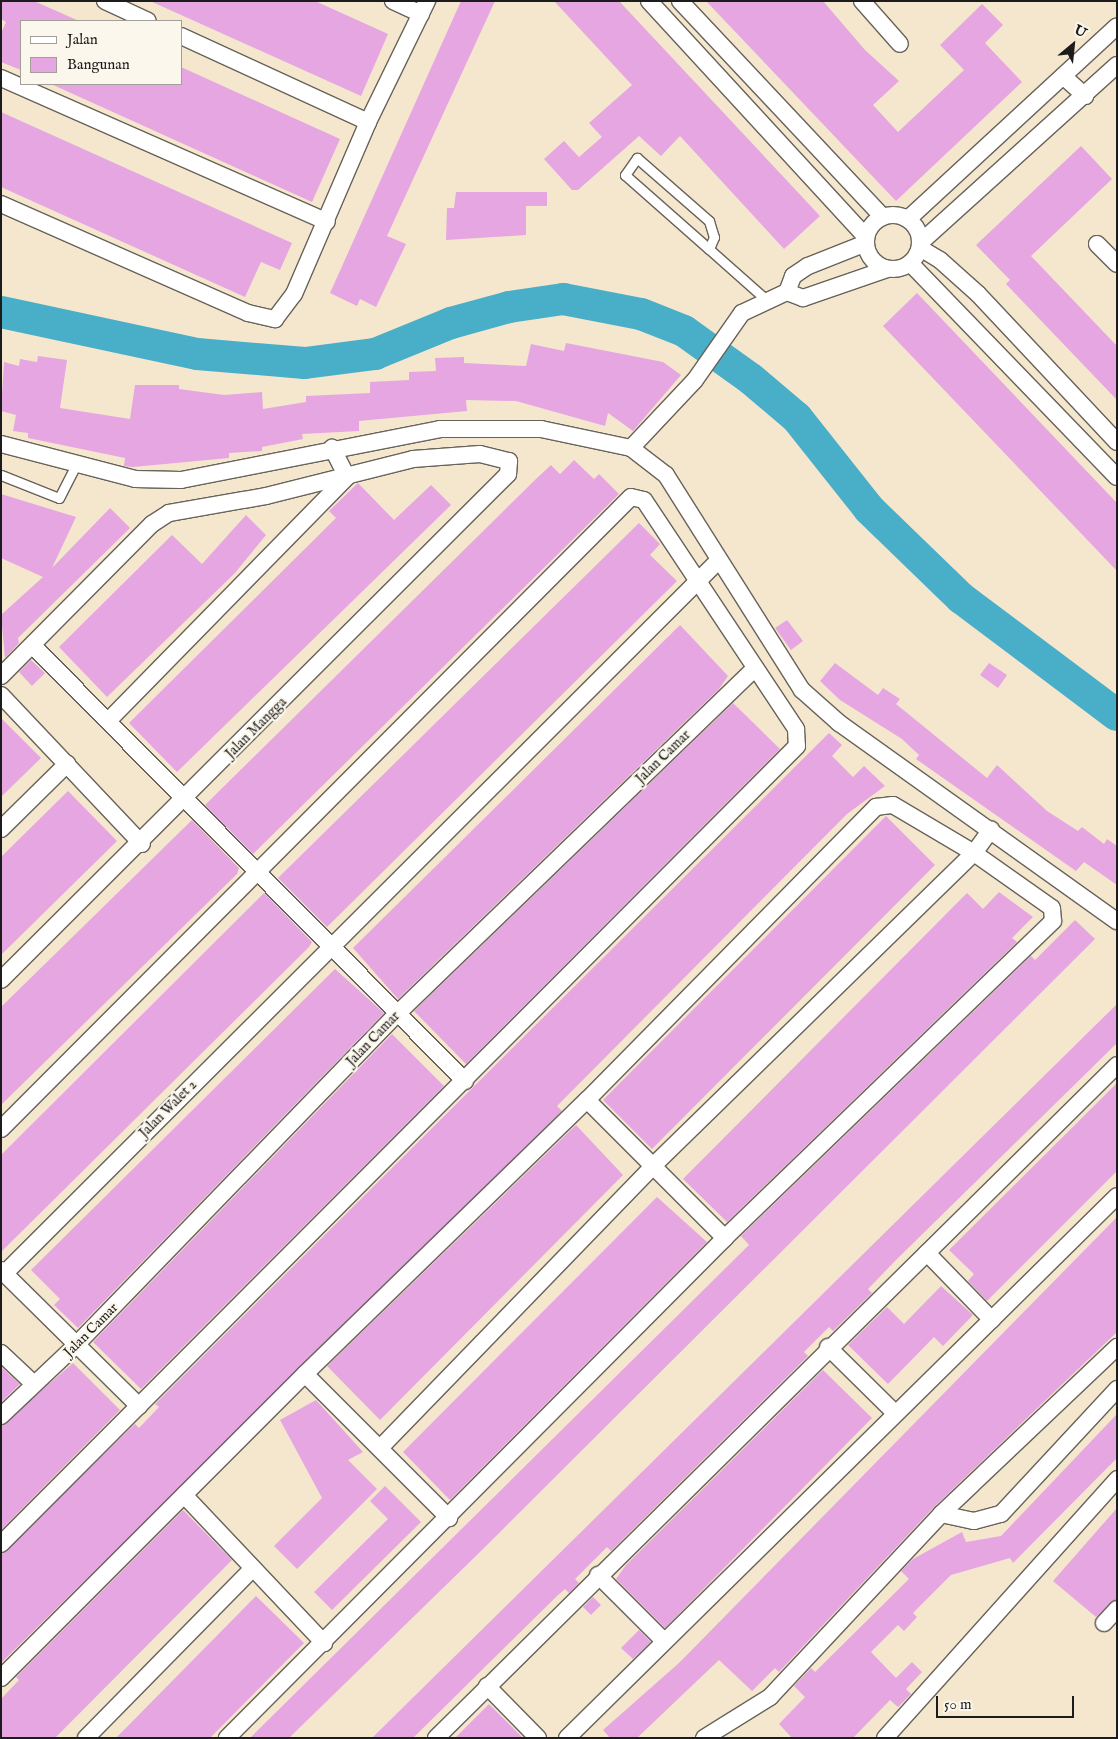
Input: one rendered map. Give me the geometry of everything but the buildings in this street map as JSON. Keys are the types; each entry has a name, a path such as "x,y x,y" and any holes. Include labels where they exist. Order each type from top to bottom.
{"street":[{"path":"104,1 146,20"},
{"path":"1,204 248,313 275,319 291,299 327,222 368,122 424,8 393,1"},
{"path":"680,1 882,217 908,219 1117,26"},
{"path":"862,1 900,44"},
{"path":"655,3 866,240 872,259 887,269"},
{"path":"182,36 368,122"},
{"path":"911,264 921,245 1117,65"},
{"path":"1063,76 1084,96"},
{"path":"1,78 327,222"},
{"path":"631,448 695,380 734,321 788,292 793,276 808,266 866,240 882,217"},
{"path":"908,219 921,245 978,294 1117,442"},
{"path":"1097,244 1117,264"},
{"path":"788,292 803,298 887,269 911,264"},
{"path":"911,264 1117,478"},
{"path":"1,444 75,466 135,479 181,480 332,448 440,429 492,427 578,434 631,448 666,474 802,690 840,723 1117,921"},
{"path":"332,448 347,477"},
{"name":"Jalan Mangga","path":"1,980 142,844 508,474 509,461 480,454 413,459 347,477"},
{"path":"1,676 33,646 152,524 169,513 347,477"},
{"path":"109,720 347,477"},
{"path":"1,1129 631,497 644,500 753,670 796,729 796,746 465,1081 1,1544"},
{"name":"Jalan Walet 2","path":"3,1271 719,560"},
{"path":"33,646 109,720 185,799 260,871 465,1081"},
{"name":"Jalan Camar","path":"1,1416 76,1346 398,1013 753,670"},
{"path":"1,695 142,844"},
{"path":"1,829 67,764"},
{"path":"1,1678 305,1374 587,1100 881,804 893,805 974,853 1052,908 1053,921 725,1238 449,1518 227,1738"},
{"path":"380,1448 654,1166 974,853 991,830"},
{"path":"436,1738 828,1347 928,1253 1117,1065"},
{"path":"587,1100 725,1238"},
{"path":"570,1737 663,1640 1117,1196"},
{"path":"928,1253 992,1320"},
{"path":"3,1271 76,1346 139,1406"},
{"path":"704,1738 770,1698 941,1514 1117,1346"},
{"path":"828,1347 894,1412"},
{"path":"1,1353 34,1384"},
{"path":"305,1374 449,1518"},
{"path":"941,1514 974,1521 1002,1514 1117,1389"},
{"path":"884,1738 1117,1479"},
{"path":"184,1495 324,1643"},
{"path":"86,1738 253,1568"},
{"path":"598,1575 663,1640"},
{"path":"1104,1623 1117,1609"},
{"path":"487,1686 538,1738"}],"lane":[{"path":"709,249 714,237 709,221 637,158 625,175 769,302"},
{"path":"1,475 59,498 75,466"}],"waterway":[{"path":"1,312 197,354 305,363 375,354 451,323 509,307 563,299 641,314 684,331 751,379 797,418 869,509 961,598 1117,715"}]}
